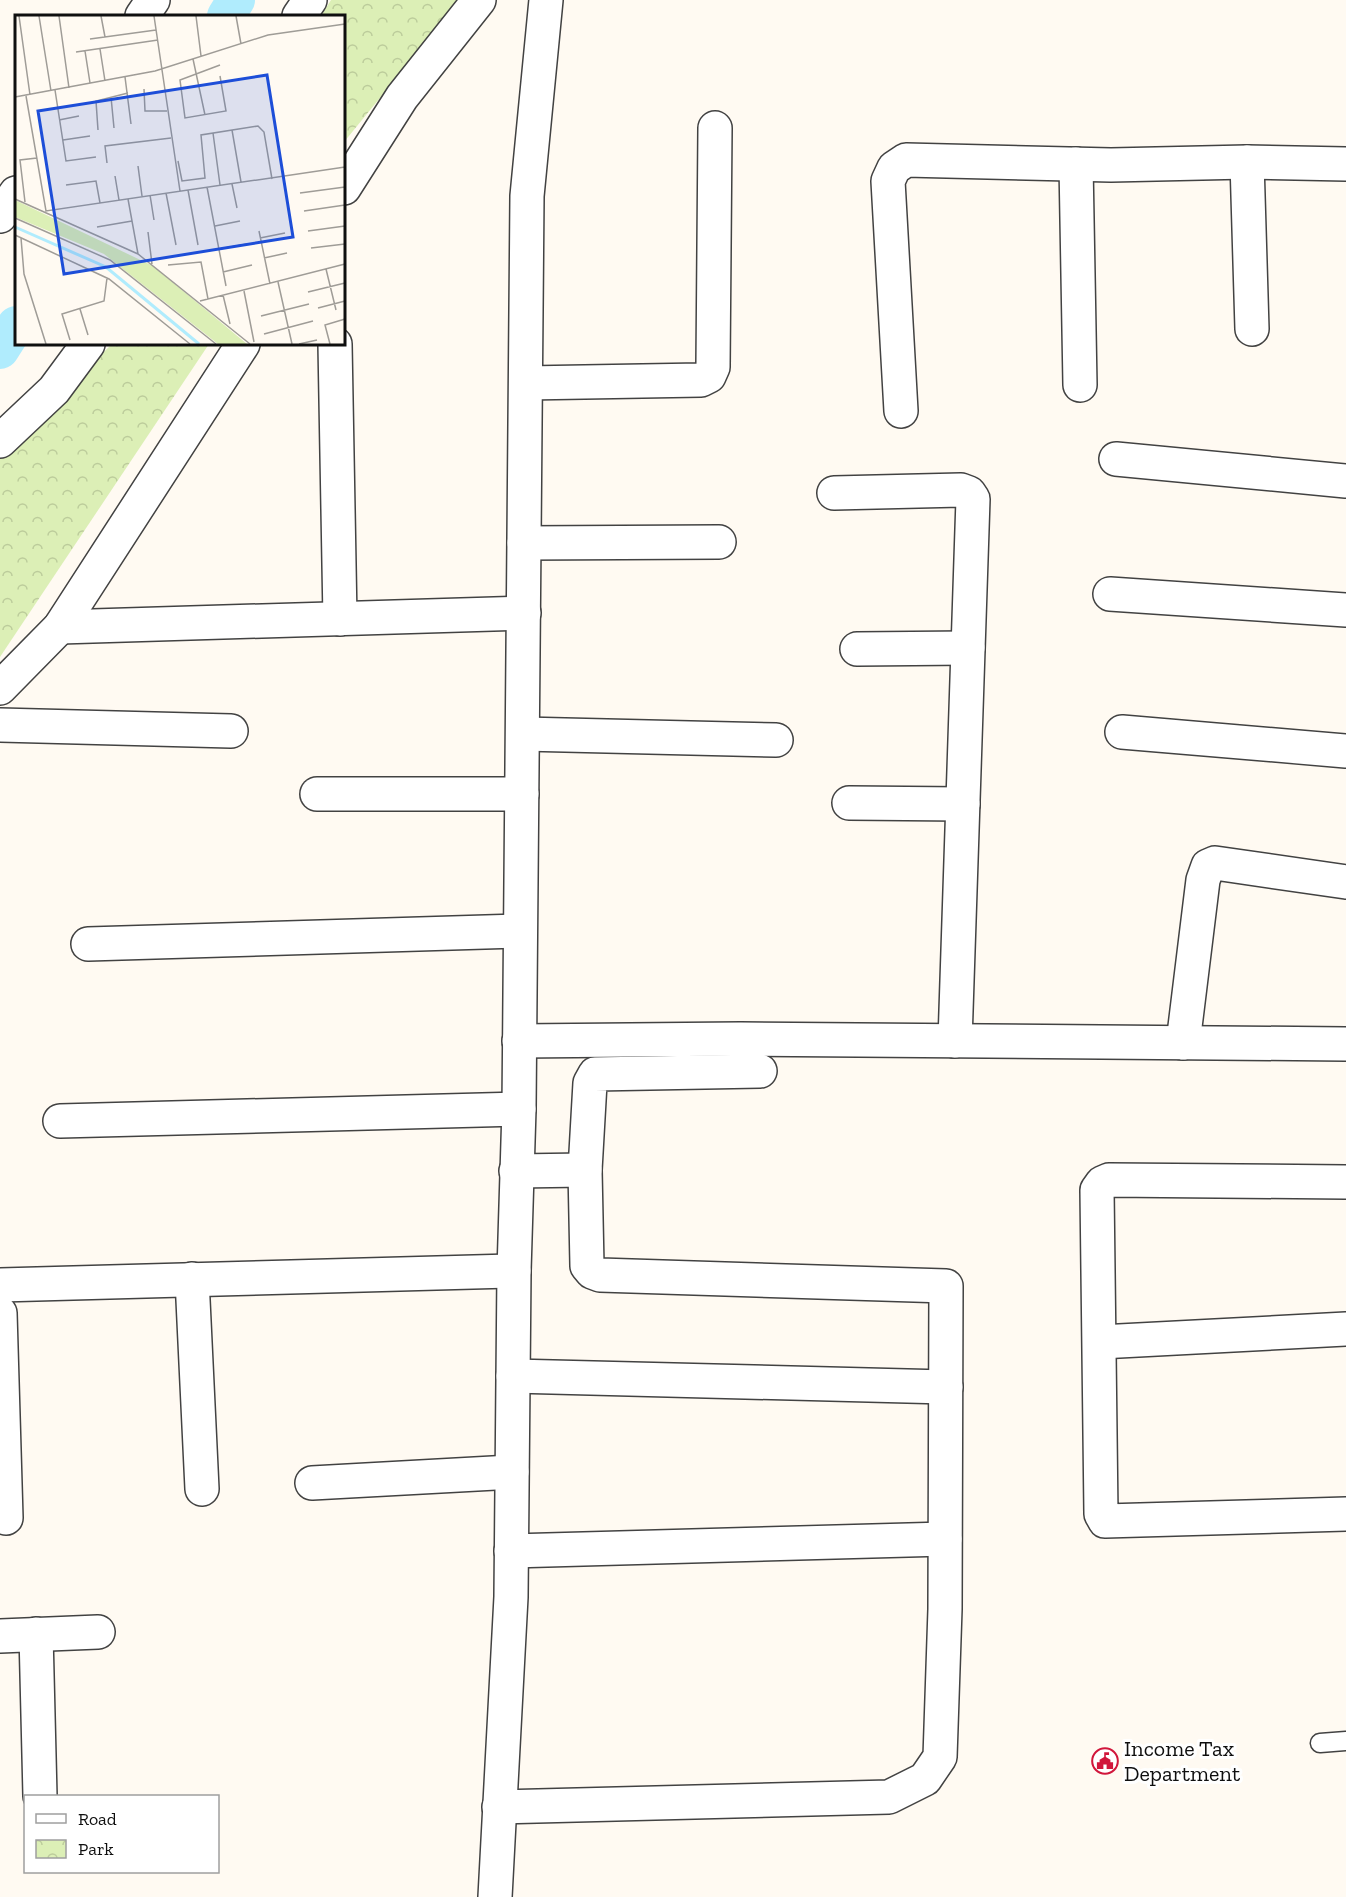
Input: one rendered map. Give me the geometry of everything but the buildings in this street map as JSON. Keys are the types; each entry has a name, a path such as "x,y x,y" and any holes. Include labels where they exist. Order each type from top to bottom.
{"street":[{"path":"143,15 153,0"},
{"path":"300,15 310,0"},
{"path":"345,186 402,98 479,0"},
{"path":"495,1897 511,1597 514,1271 519,1109 527,196 546,0"},
{"path":"526,383 701,380 709,376 713,367 715,128"},
{"path":"901,411 888,181 894,168 906,160 1111,165 1247,162 1346,164"},
{"path":"1247,162 1252,329"},
{"path":"1076,164 1080,385"},
{"path":"0,216 15,194"},
{"path":"0,441 54,390 87,345"},
{"path":"0,688 60,627 242,345"},
{"path":"334,345 340,619"},
{"path":"1116,459 1346,481"},
{"path":"834,493 961,490 969,493 973,499 954,1041"},
{"path":"524,543 719,542"},
{"path":"1110,594 1346,610"},
{"path":"60,627 524,613"},
{"path":"858,649 968,648"},
{"path":"0,725 231,731"},
{"path":"1122,732 1346,751"},
{"path":"523,734 777,740"},
{"path":"317,794 522,794"},
{"path":"849,803 963,804"},
{"path":"1184,1043 1203,880 1208,866 1215,864 1346,882"},
{"path":"88,944 520,932"},
{"path":"519,1041 741,1039 1346,1044"},
{"path":"499,1807 889,1797 925,1779 940,1757 945,1609 946,1286 600,1275 592,1272 587,1266 585,1170 590,1083 595,1074 760,1071"},
{"path":"60,1121 519,1109"},
{"path":"516,1171 585,1170"},
{"path":"1346,1182 1109,1180 1102,1182 1097,1190 1101,1514 1106,1521 1346,1514"},
{"path":"0,1285 514,1271"},
{"path":"192,1279 202,1489"},
{"path":"0,1313 6,1518"},
{"path":"1100,1342 1346,1329"},
{"path":"513,1376 946,1387"},
{"path":"312,1483 512,1473"},
{"path":"511,1551 945,1539"},
{"path":"0,1635 98,1632"},
{"path":"36,1634 40,1795"}],"lane":[{"path":"1320,1743 1346,1741"}],"green space":[{"path":"331,0 460,0 345,141 345,15 322,15"},
{"path":"111,345 208,345 0,657 0,453"}],"waterway":[{"path":"227,15 236,0"},
{"path":"0,350 15,327"}],"place":[{"name":"Income Tax Department","path":"1105,1761"}]}
